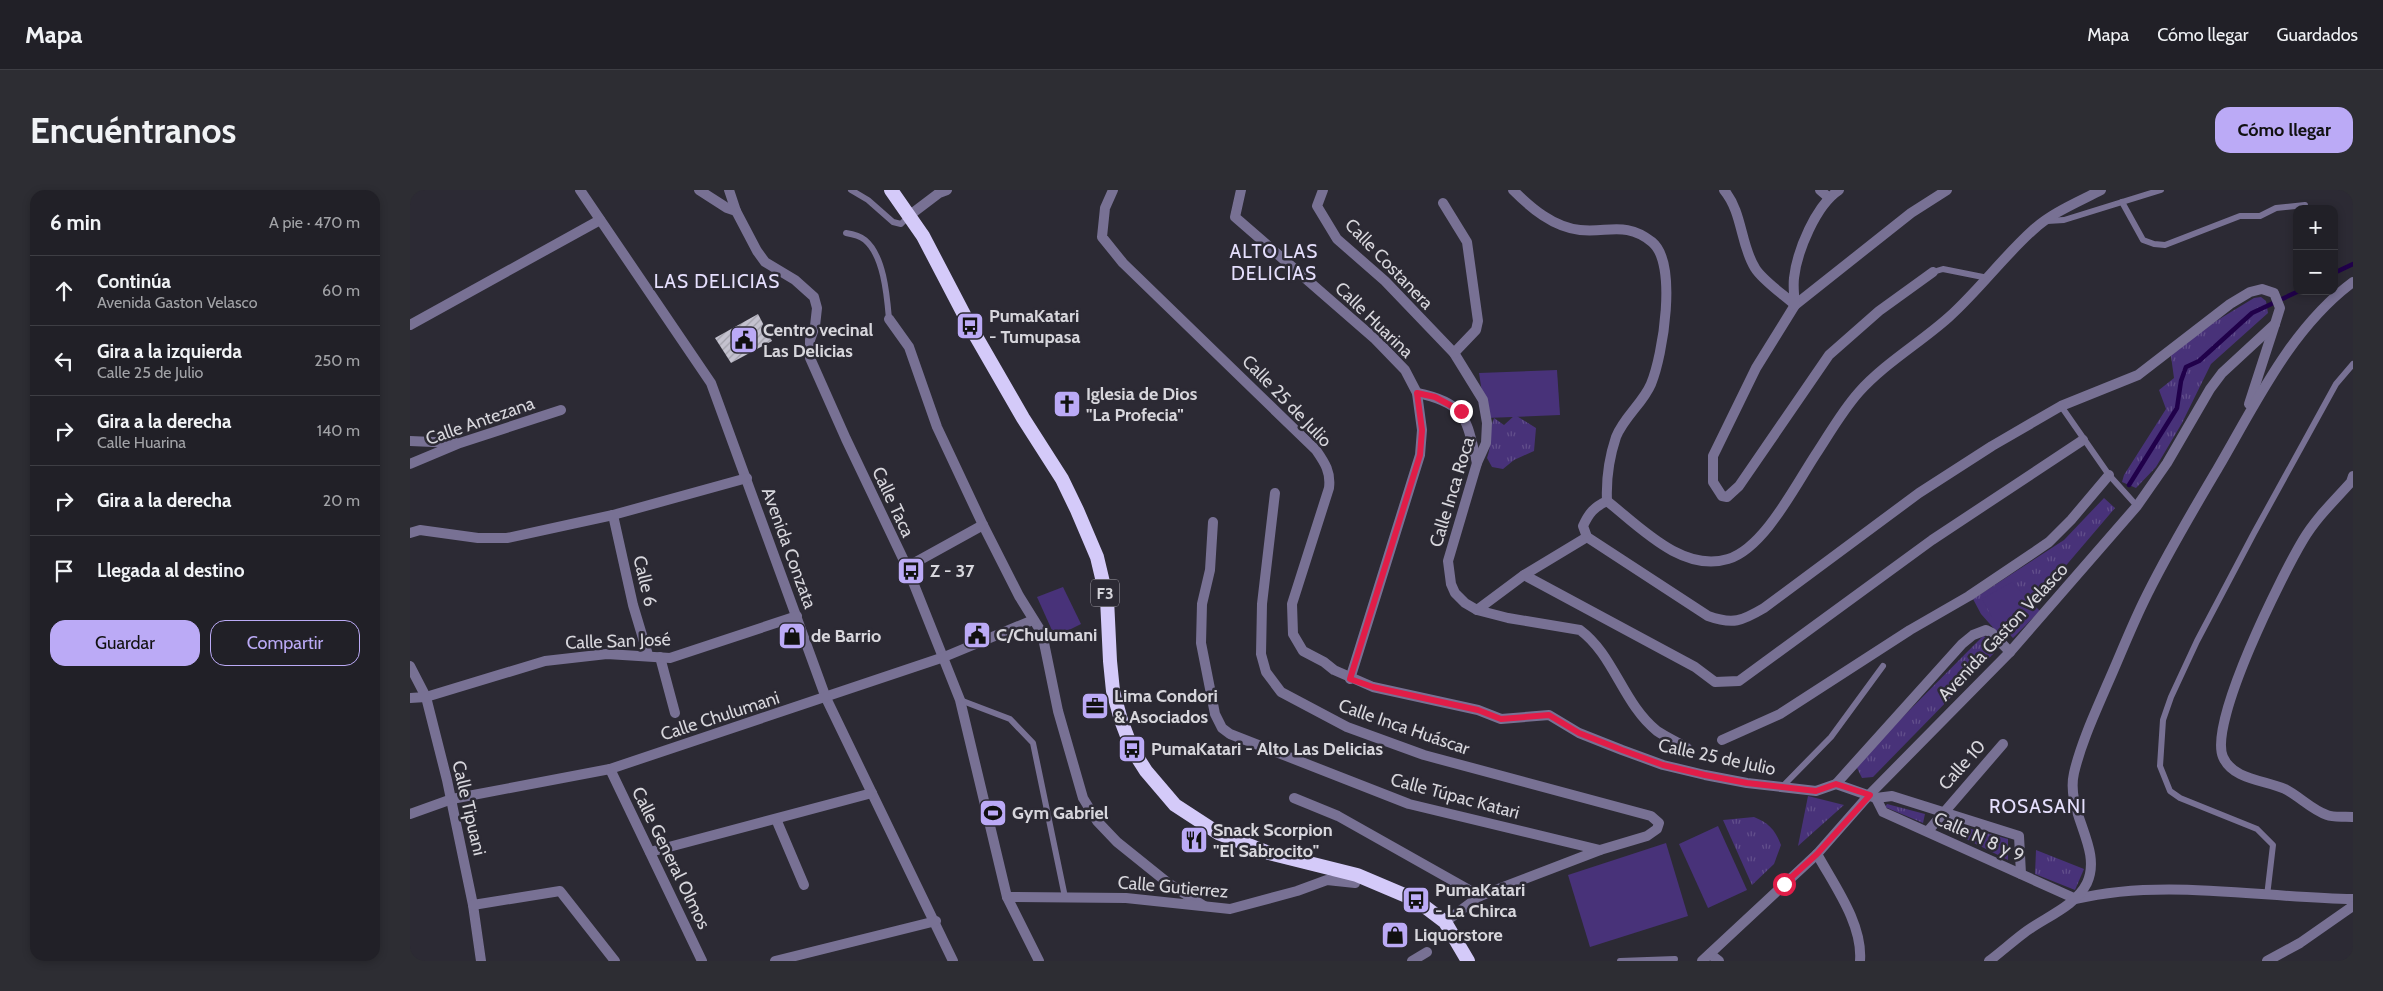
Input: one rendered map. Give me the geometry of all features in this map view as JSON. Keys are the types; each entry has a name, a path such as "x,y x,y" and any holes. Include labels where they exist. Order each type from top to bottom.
{"highway":[{"name":"F3","path":"891,190 910,215 992,365 1041,448 1062,479 1078,510 1097,557 1107,599 1113,691 1132,749 1146,771 1175,805 1218,834 1269,853 1357,876 1416,900 1445,922 1468,961"}],"street":[{"name":"Avenida Conzata","path":"580,190 711,383 826,698 936,921 953,961"},
{"path":"698,190 727,208 736,211"},
{"path":"729,190 736,211"},
{"name":"Calle 25 de Julio","path":"1113,190 1105,208 1102,237 1123,263 1316,450 1328,467 1329,488 1292,604 1293,634 1303,651 1350,679 1373,687 1478,710 1501,719 1549,715 1579,733 1663,765 1719,778 1781,788 1816,791 1836,784"},
{"name":"Calle Huarina","path":"1241,190 1235,217 1375,339 1405,370 1417,393 1422,430 1420,455 1350,679"},
{"name":"Calle Costanera","path":"1323,190 1317,206 1337,239 1378,275 1454,353"},
{"path":"1513,190 1539,214 1562,225 1580,230 1620,228 1641,234 1654,243 1664,263 1667,312 1657,365 1651,384 1617,436 1606,478 1607,501 1651,536 1686,556 1704,560 1727,559 1747,549 1767,527 1840,417 1859,392 1880,372 1949,317 1989,278 2033,230 2044,221 2101,190"},
{"path":"1724,190 1737,212 1744,242 1756,270 1795,305"},
{"path":"1795,305 1794,278 1811,225 1824,194 1839,190"},
{"path":"1933,272 1879,311 1828,355 1739,486 1727,497 1722,496 1712,482 1713,456 1756,368 1795,305 1911,214 1948,190"},
{"path":"910,215 940,191"},
{"path":"1443,204 1467,242 1478,321 1476,330 1454,353"},
{"name":"Calle Taca","path":"736,211 756,251 765,262 795,280 814,297 817,308 815,326 810,340 810,358 907,567 944,657 960,700 1007,897 1039,961"},
{"path":"410,325 600,220"},
{"path":"2076,899 2086,886 2092,862 2074,806 2072,782 2077,760 2143,602 2244,420 2273,373 2314,318 2335,295 2353,282"},
{"name":"Avenida Gaston Velasco","path":"1706,958 1817,854 1873,797 2010,652 2137,506 2167,463 2210,389 2222,373 2275,324 2279,318 2280,308 2275,294 2262,289 2250,292 2230,304 2138,375 2061,406"},
{"path":"890,318 909,347 937,427 983,525 1033,620 1042,633 1048,654 1058,711 1083,798 1097,821 1117,842 1168,883 1204,906"},
{"path":"2244,420 2275,324"},
{"name":"Calle Inca Roca","path":"1454,353 1483,400 1487,423 1486,443 1477,463 1448,561 1451,584 1455,593 1465,604 1476,610 1508,618 1580,630 1590,637 1644,717 1656,730 1687,748"},
{"path":"1417,393 1435,397 1461,411 1467,424 1477,463"},
{"path":"1607,501 1594,507 1588,515 1583,526 1587,537 1708,616 1728,622 1744,620 1764,608 1919,492 2061,406"},
{"name":"Calle Antezana","path":"410,464 460,443 561,410"},
{"path":"1524,575 1695,668 1714,682 1739,681 1932,540 2083,440"},
{"path":"410,441 460,443"},
{"path":"1722,740 1780,714 1910,630 1969,596 2049,542 2071,520 2109,475"},
{"path":"2353,476 2351,482 2323,511 2303,540 2289,568 2234,686 2224,716 2221,746 2222,756 2229,767 2251,779 2283,788 2328,816 2353,817"},
{"path":"410,533 420,530 478,538 507,538 614,515 747,478"},
{"name":"Calle Inca Huáscar","path":"1274,493 1262,604 1261,654 1266,672 1281,692 1347,727 1424,755 1651,816 1659,823 1653,834 1600,850"},
{"name":"Calle 6","path":"614,515 634,605 648,655"},
{"name":"Calle Túpac Katari","path":"1213,522 1210,570 1202,604 1201,642 1215,714 1222,728 1230,734 1409,804 1600,850"},
{"path":"907,567 983,525"},
{"path":"1476,610 1524,575 1587,537"},
{"name":"Calle San José","path":"410,698 426,696 545,661 607,654 648,655 670,658 797,616"},
{"name":"Calle Chulumani","path":"410,814 452,799 610,769 944,657 1033,620"},
{"path":"2010,652 1992,632 1986,630 1973,635 1962,644 1836,784 1873,797 1892,796 2019,836 2021,874"},
{"path":"660,657 675,713"},
{"name":"Calle Tipuani","path":"410,666 426,696 452,799 474,905 481,961"},
{"name":"Calle 10","path":"1928,831 1942,812 2003,744"},
{"name":"Calle General Olmos","path":"610,769 702,961"},
{"path":"650,852 872,793"},
{"name":"Calle N 8 y 9","path":"1873,797 1883,812 2076,899"},
{"path":"1294,798 1338,816 1480,896"},
{"path":"776,819 804,886"},
{"path":"1445,922 1480,896 1600,850"},
{"path":"1817,854 1850,916 1856,931 1860,961"},
{"name":"Calle Gutierrez","path":"1007,897 1126,898 1230,909 1243,908 1327,880 1355,883 1357,876"},
{"path":"1989,961 2024,932 2076,899 2107,891 2148,889 2267,896 2353,898"},
{"path":"474,905 560,891 615,961"},
{"path":"2267,961 2300,942 2353,906"},
{"path":"775,961 936,921"},
{"path":"1412,961 1427,952"},
{"path":"1706,958 1719,961"}],"lane":[{"path":"851,190 868,200 893,222 901,224 910,215"},
{"path":"2044,221 2064,220 2161,190"},
{"path":"2122,202 2143,240 2165,245 2240,216 2260,216 2276,208 2293,206"},
{"path":"846,233 864,240 872,249 886,286 890,318"},
{"path":"1933,272 1943,269 1989,278"},
{"path":"2267,896 2273,845 2257,829 2180,798 2170,791 2160,766 2163,720 2170,697 2249,541 2336,384 2353,364"},
{"path":"2061,406 2109,475 2137,506"},
{"path":"1781,788 1831,737 1883,666"},
{"path":"960,700 1010,719 1033,743 1065,897"},
{"path":"1620,961 1675,958"}],"green space":[{"path":"2261,297 2266,301 2268,313 2211,364 2182,423 2156,467 2136,488 2122,482 2124,475 2166,409 2159,390 2174,378 2170,349 2254,298"},
{"path":"1557,370 1560,415 1486,418 1479,373"},
{"path":"1515,415 1536,428 1534,451 1514,460 1503,469 1492,467 1487,458 1494,418 1504,425"},
{"path":"2104,498 2115,508 2034,603 2005,632 1997,632 1981,614 1973,599 2064,540"},
{"path":"2012,582 2040,611 2013,638 1992,617 1982,599"},
{"path":"1063,587 1081,624 1055,637 1037,597"},
{"path":"1983,636 1994,640 1996,651 1873,777 1862,778 1857,768 1862,758"},
{"path":"1808,796 1844,805 1798,846"},
{"path":"1887,804 1925,814 1923,823 1885,807"},
{"path":"1754,817 1771,828 1781,845 1774,864 1752,885 1723,820"},
{"path":"1953,824 2008,839 2008,860 1946,829"},
{"path":"1718,826 1747,890 1708,908 1679,844"},
{"path":"1666,843 1688,916 1590,947 1568,875"},
{"path":"2036,850 2084,869 2075,890 2035,874"}],"building":[{"name":"Centro vecinal Las Delicias","path":"758,314 772,341 731,363 715,338"}],"waterway":[{"path":"2338,271 2353,264"},
{"path":"2129,485 2177,408 2181,381 2186,367 2199,361 2252,313 2293,294"}],"place":[{"name":"PumaKatari - Tumupasa","path":"970,326"},
{"name":"Centro vecinal Las Delicias","path":"744,340"},
{"name":"Iglesia de Dios \"La Profecia\"","path":"1067,404"},
{"name":"Z - 37","path":"911,571"},
{"name":"C/Chulumani","path":"977,635"},
{"name":"de Barrio","path":"792,636"},
{"name":"Lima Condori & Asociados","path":"1095,706"},
{"name":"PumaKatari - Alto Las Delicias","path":"1132,749"},
{"name":"Gym Gabriel","path":"993,813"},
{"name":"Snack Scorpion \"El Sabrocito\"","path":"1194,840"},
{"name":"PumaKatari - La Chirca","path":"1416,900"},
{"name":"Liquorstore","path":"1395,935"}],"district":[{"name":"ALTO LAS DELICIAS","path":"1274,262"},
{"name":"LAS DELICIAS","path":"717,281"},
{"name":"ROSASANI","path":"2038,806"}],"route":[{"path":"1461,411 1435,397 1417,393 1422,430 1420,455 1350,679 1373,687 1478,710 1501,719 1549,715 1579,733 1622,750 1663,765 1705,775 1781,788 1816,791 1836,784 1870,795 1817,854 1784,884"}]}
